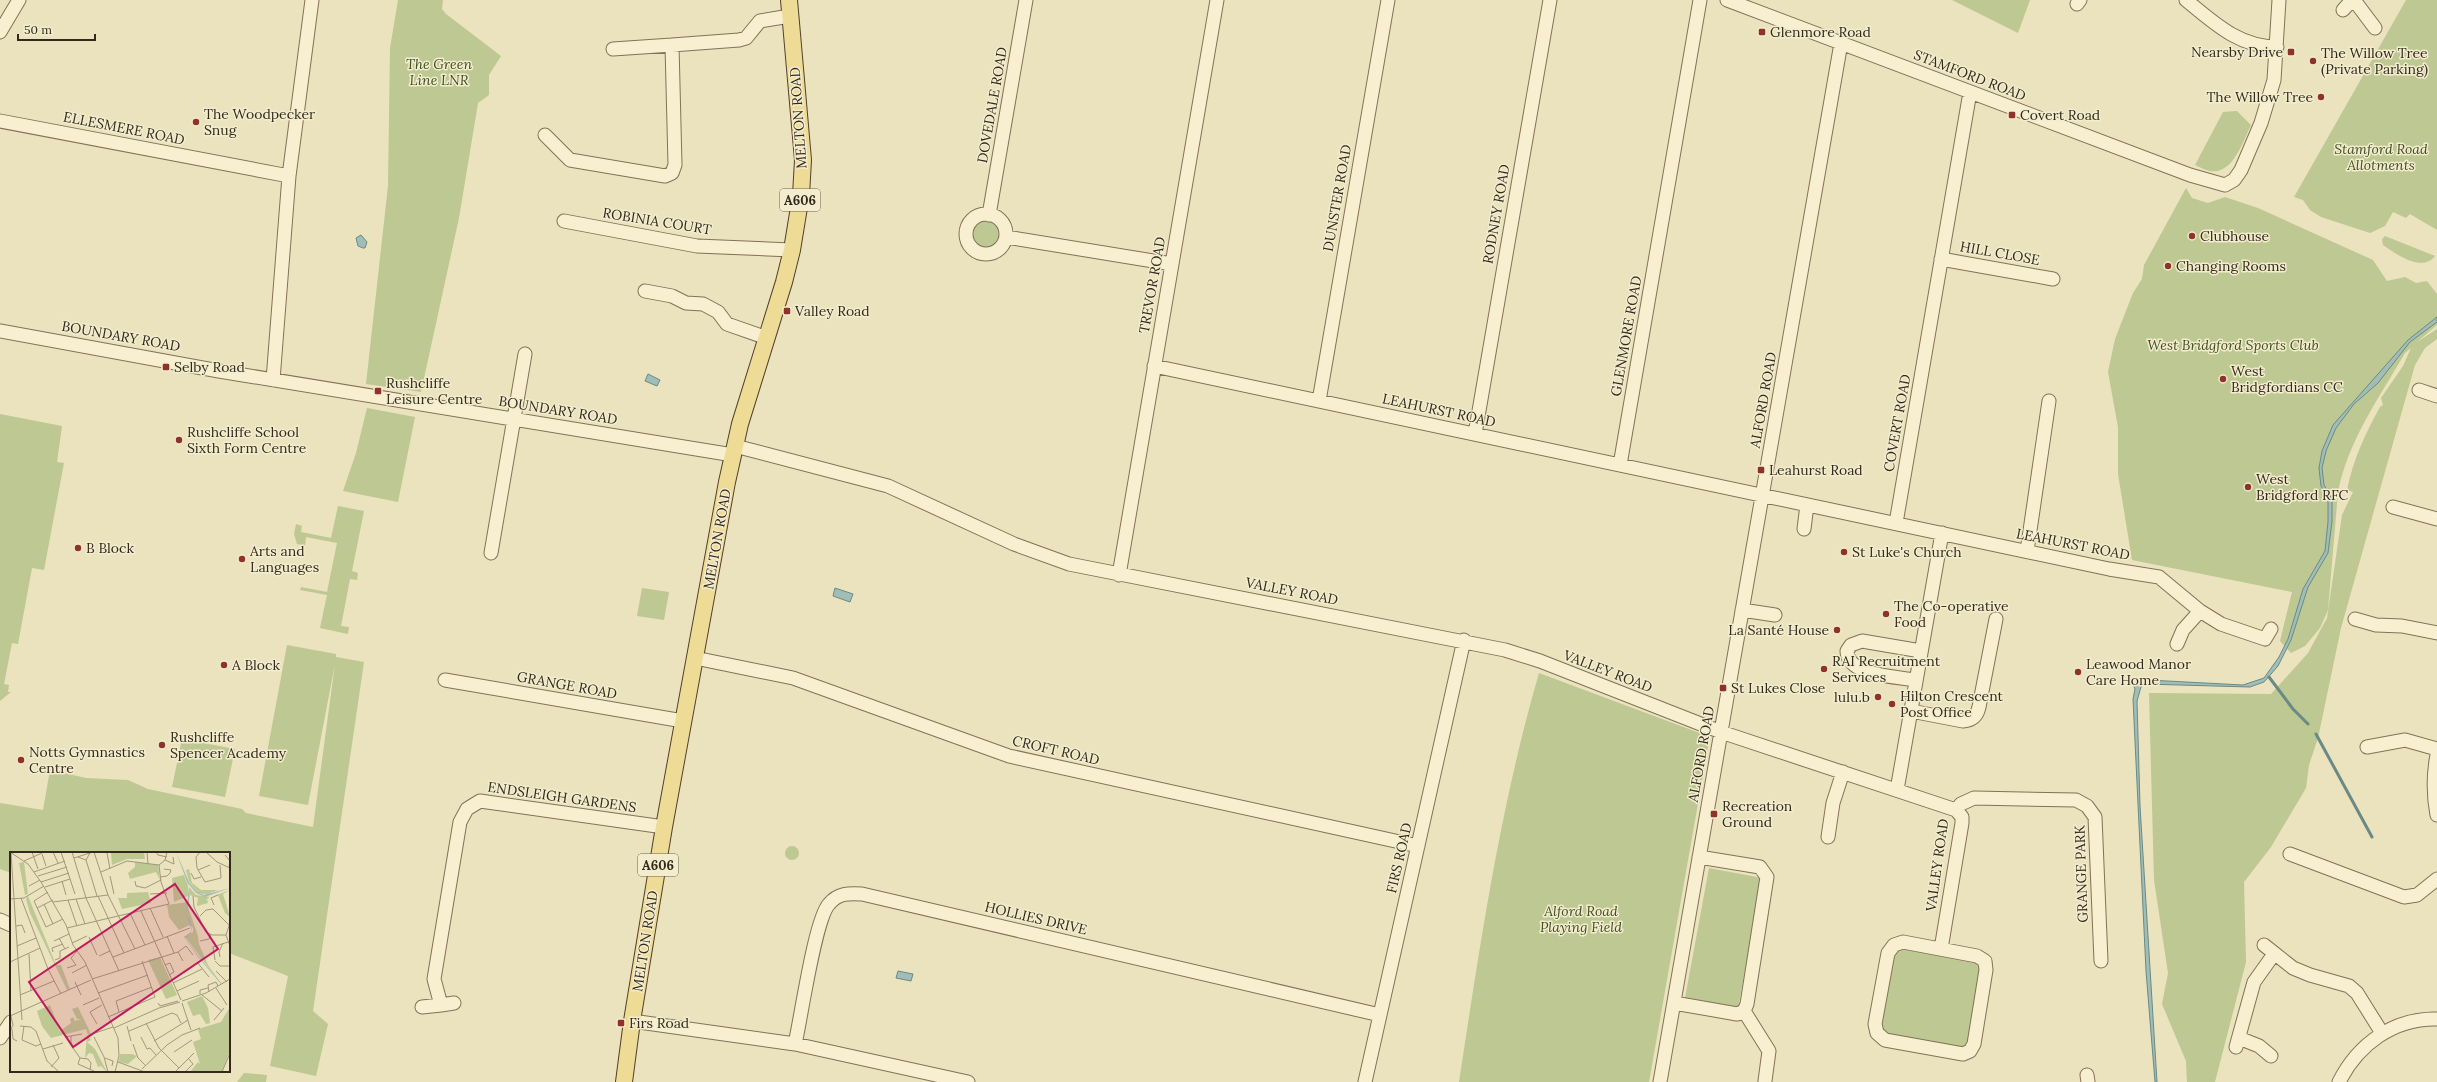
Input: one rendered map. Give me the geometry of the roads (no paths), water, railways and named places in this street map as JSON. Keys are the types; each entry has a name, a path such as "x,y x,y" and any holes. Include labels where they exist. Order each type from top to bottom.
{"main road":[{"name":"MELTON ROAD","path":"624,1082 632,1021 664,828 734,450 740,424 767,338 792,250 801,195 802,160 789,8"}],"street":[{"path":"0,32 19,0"},
{"path":"273,380 289,176 312,0"},
{"name":"DOVEDALE ROAD","path":"989,215 1026,0"},
{"name":"TREVOR ROAD","path":"1118,575 1217,0"},
{"name":"DUNSTER ROAD","path":"1319,401 1388,0"},
{"name":"RODNEY ROAD","path":"1475,434 1550,0"},
{"name":"GLENMORE ROAD","path":"1620,465 1700,0"},
{"name":"STAMFORD ROAD","path":"1727,0 2214,184 2225,185 2234,180 2241,170 2260,123 2274,80 2277,47"},
{"path":"2186,0 2223,31 2239,40 2267,47 2277,47 2279,0"},
{"path":"2350,3 2375,28"},
{"path":"614,49 740,40 746,38 760,21 789,8"},
{"name":"ALFORD ROAD","path":"1660,1082 1841,43"},
{"path":"545,135 570,160 665,176 672,173 675,165 672,45"},
{"name":"COVERT ROAD","path":"1896,523 1970,92"},
{"name":"ELLESMERE ROAD","path":"0,121 289,176"},
{"path":"989,215 995,217 1004,225 1006,237 1000,248 990,254 978,252 969,243 967,231 972,220 977,217 989,215"},
{"name":"ROBINIA COURT","path":"564,221 697,246 792,250"},
{"path":"1006,237 1172,264"},
{"name":"HILL CLOSE","path":"1941,259 2053,279"},
{"path":"646,291 672,296 686,304 703,304 718,312 727,324 767,338"},
{"name":"BOUNDARY ROAD","path":"0,331 273,380 513,419 734,450"},
{"path":"491,553 525,354"},
{"name":"LEAHURST ROAD","path":"1154,366 1807,505 2159,577 2200,611 2221,624 2265,639 2271,630"},
{"path":"2419,390 2437,396"},
{"path":"2027,551 2049,401"},
{"name":"VALLEY ROAD","path":"734,450 888,486 1014,544 1069,564 1118,575 1464,640 1540,661 1721,732 1956,810 1962,817 1962,823 1940,949"},
{"path":"1804,529 1807,505"},
{"path":"2393,507 2437,519"},
{"path":"1897,790 1942,533"},
{"path":"1742,610 1775,615"},
{"path":"2177,644 2179,627 2200,611"},
{"path":"1911,712 1964,721 1972,720 1976,716 1979,708 1996,619"},
{"path":"2355,619 2376,625 2402,626 2437,634"},
{"name":"FIRS ROAD","path":"1365,1082 1464,640"},
{"path":"1916,680 1857,669 1850,661 1847,651 1851,645 1862,641 1921,651"},
{"name":"CROFT ROAD","path":"695,658 793,678 1009,756 1418,846"},
{"name":"GRANGE ROAD","path":"445,680 683,721"},
{"path":"2367,747 2405,740 2437,749"},
{"path":"2437,755 2434,772 2437,815"},
{"path":"1828,837 1833,803 1843,772"},
{"name":"GRANGE PARK","path":"1956,810 1961,804 1974,798 2076,800 2087,806 2095,817 2101,961"},
{"name":"ENDSLEIGH GARDENS","path":"422,1007 447,1004 434,979 460,822 467,809 480,801 664,828"},
{"path":"2290,854 2404,897 2417,895 2437,880"},
{"path":"1674,1003 1737,1014 1744,1011 1747,1004 1767,878 1760,867 1700,857"},
{"name":"HOLLIES DRIVE","path":"795,1044 820,918 834,898 848,893 862,894 1380,1015"},
{"path":"0,920 10,925"},
{"path":"1903,942 1940,949 1977,956 1985,962 1986,970 1974,1044 1970,1051 1963,1054 1885,1040 1877,1033 1876,1029 1888,953 1894,946 1903,942"},
{"path":"2264,945 2293,968 2310,975 2349,986 2357,993 2382,1033"},
{"path":"2271,1056 2259,1046 2238,1042 2254,982 2274,954"},
{"path":"1744,1011 1769,1051 1765,1081"},
{"path":"2339,1082 2356,1056 2382,1033 2410,1022 2437,1019"},
{"path":"632,1021 795,1044 968,1082"},
{"path":"0,1038 10,1023"}],"water":[{"path":"361,235 367,242 365,248 358,246 356,238"},
{"path":"2437,317 2437,322 2410,342 2378,383 2354,404 2336,428 2326,451 2322,468 2324,485 2332,499 2332,521 2328,553 2308,587 2291,640 2278,666 2264,682 2250,687 2144,684 2141,687 2137,701 2140,806 2157,1082 2155,1082 2146,971 2133,699 2135,689 2133,684 2136,685 2148,680 2243,685 2264,678 2279,657 2288,639 2303,589 2325,551 2328,522 2328,498 2321,486 2319,468 2322,451 2333,425 2408,340"},
{"path":"648,374 660,380 657,386 645,381"},
{"path":"835,588 853,594 850,602 833,596"},
{"path":"898,971 913,974 911,981 896,978"}],"waterway":[{"path":"2269,677 2293,709 2308,724"},
{"path":"2316,734 2372,837"}],"place":[{"name":"Glenmore Road","path":"1762,32"},
{"name":"Nearsby Drive","path":"2291,52"},
{"name":"The Willow Tree (Private Parking)","path":"2313,61"},
{"name":"The Willow Tree","path":"2321,97"},
{"name":"Covert Road","path":"2012,115"},
{"name":"The Woodpecker Snug","path":"196,122"},
{"name":"Clubhouse","path":"2192,236"},
{"name":"Changing Rooms","path":"2168,266"},
{"name":"Valley Road","path":"787,311"},
{"name":"Selby Road","path":"166,367"},
{"name":"West Bridgfordians CC","path":"2223,379"},
{"name":"Rushcliffe Leisure Centre","path":"378,391"},
{"name":"Rushcliffe School Sixth Form Centre","path":"179,440"},
{"name":"Leahurst Road","path":"1761,470"},
{"name":"West Bridgford RFC","path":"2248,487"},
{"name":"B Block","path":"78,548"},
{"name":"St Luke's Church","path":"1844,552"},
{"name":"Arts and Languages","path":"242,559"},
{"name":"The Co-operative Food","path":"1886,614"},
{"name":"La Santé House","path":"1837,630"},
{"name":"A Block","path":"224,665"},
{"name":"RAI Recruitment Services","path":"1824,669"},
{"name":"Leawood Manor Care Home","path":"2078,672"},
{"name":"St Lukes Close","path":"1723,688"},
{"name":"lulu.b","path":"1878,697"},
{"name":"Hilton Crescent Post Office","path":"1892,704"},
{"name":"Rushcliffe Spencer Academy","path":"162,745"},
{"name":"Notts Gymnastics Centre","path":"21,760"},
{"name":"Recreation Ground","path":"1714,814"},
{"name":"Firs Road","path":"621,1023"}],"park label":[{"name":"The Green Line LNR","path":"439,72"},
{"name":"Stamford Road Allotments","path":"2381,158"},
{"name":"West Bridgford Sports Club","path":"2233,345"},
{"name":"Alford Road Playing Field","path":"1581,920"}]}
